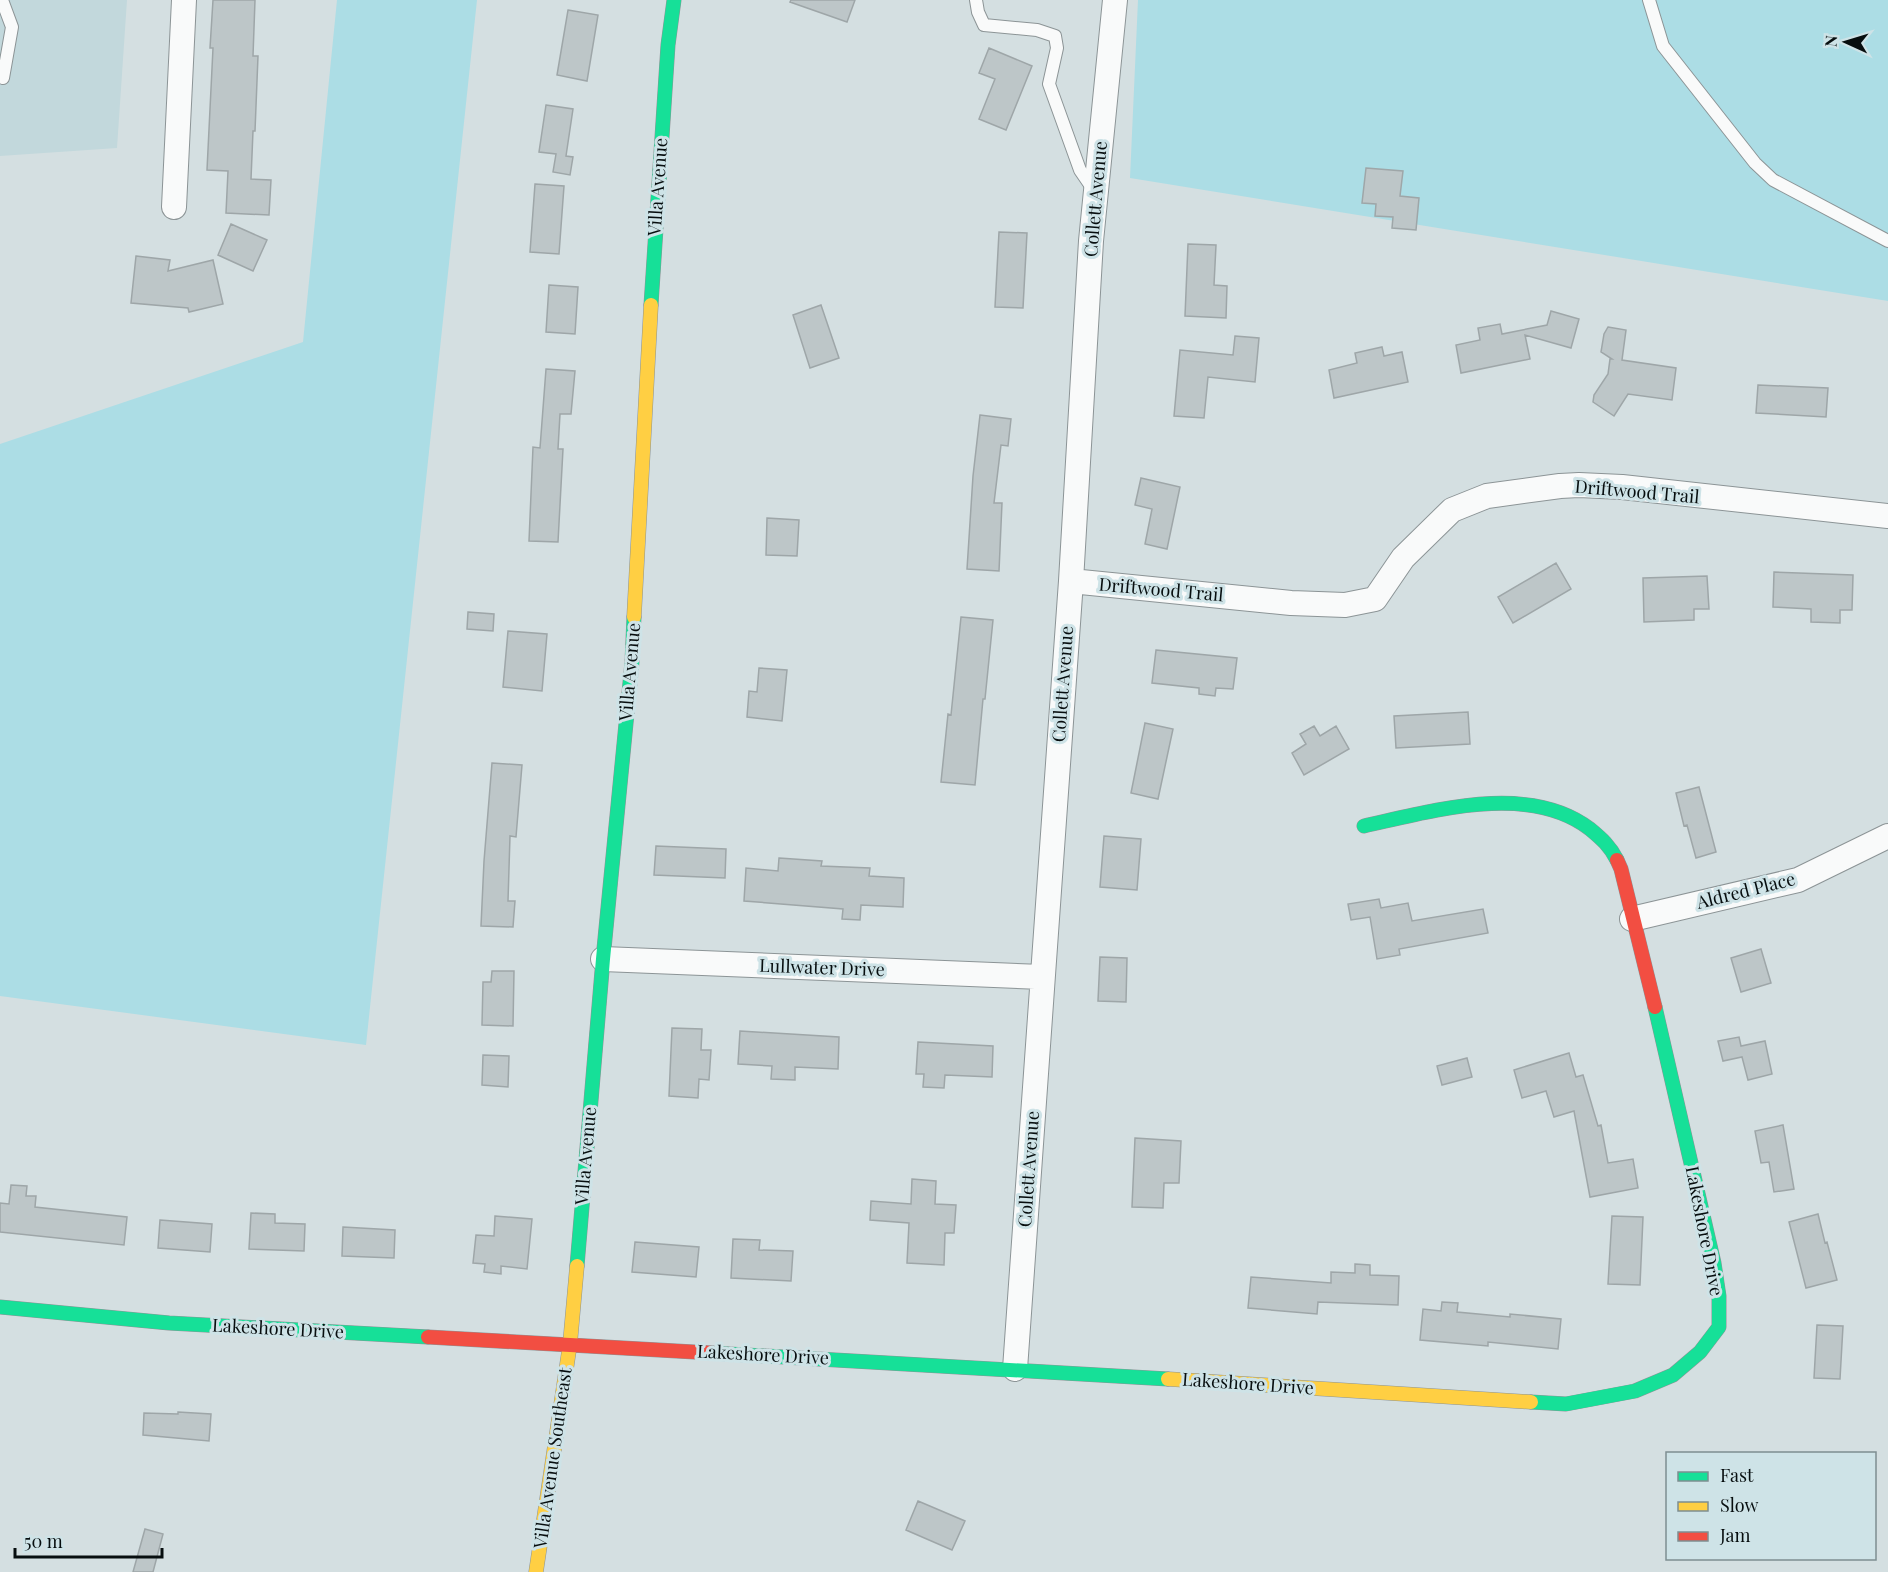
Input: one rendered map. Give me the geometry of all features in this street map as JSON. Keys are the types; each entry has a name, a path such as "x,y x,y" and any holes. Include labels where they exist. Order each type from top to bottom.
{"street":[{"path":"174,207 184,0"},
{"name":"Villa Avenue","path":"570,1344 603,959 632,662 657,194 668,45 674,0"},
{"name":"Collett Avenue","path":"1015,1369 1071,581 1091,241 1115,0"},
{"name":"Driftwood Trail","path":"1071,581 1291,603 1345,606 1374,599 1403,558 1452,510 1487,496 1579,484 1888,516"},
{"name":"Lakeshore Drive","path":"0,1307 169,1323 1015,1369 1566,1404 1635,1391 1672,1375 1700,1352 1719,1327 1719,1296 1714,1263 1681,1116 1621,869 1606,842 1581,821 1543,806 1510,803 1452,809 1364,826"},
{"name":"Aldred Place","path":"1632,919 1798,880 1888,836"},
{"name":"Lullwater Drive","path":"603,959 1042,977"},
{"name":"Villa Avenue Southeast","path":"536,1572 570,1344"}],"lane":[{"path":"2,0 12,27 3,78"},
{"path":"976,0 984,25 1036,30 1055,36 1057,48 1049,84 1080,170 1096,192"},
{"path":"1649,0 1663,46 1755,163 1773,180 1888,241"}],"shaded area":[{"path":"0,0 127,0 117,148 0,156"},
{"path":"337,0 477,0 366,1045 0,996 0,444 303,342"},
{"path":"1138,0 1888,0 1888,301 1130,178"}],"building":[{"path":"213,0 255,0 253,56 258,56 251,179 271,180 269,215 226,213 228,171 207,170"},
{"path":"791,0 855,0 847,22 790,2"},
{"path":"568,10 598,15 587,81 557,75"},
{"path":"989,48 1032,66 1006,130 979,119 995,79 979,73"},
{"path":"546,105 573,109 566,156 573,157 570,175 553,172 556,154 539,152"},
{"path":"1366,168 1403,171 1400,196 1419,198 1416,230 1392,228 1393,217 1375,216 1376,204 1362,203"},
{"path":"535,184 564,186 559,254 530,252"},
{"path":"231,224 267,240 253,271 218,255"},
{"path":"999,232 1027,233 1023,308 995,307"},
{"path":"1188,244 1216,245 1214,285 1227,286 1226,318 1185,316"},
{"path":"136,256 170,260 168,271 213,260 223,304 189,312 188,308 131,303"},
{"path":"549,285 578,287 575,334 546,332"},
{"path":"821,305 839,358 810,368 793,315"},
{"path":"1551,311 1579,319 1571,348 1525,335 1530,359 1461,373 1456,345 1480,340 1478,328 1500,324 1502,334 1547,325"},
{"path":"1608,327 1626,330 1622,360 1676,368 1672,400 1628,394 1614,416 1593,402 1594,395 1608,374 1610,359 1612,359 1601,352 1604,334"},
{"path":"1235,336 1259,338 1255,382 1208,377 1204,418 1174,416 1180,350 1233,355"},
{"path":"1382,347 1384,356 1402,352 1408,382 1334,398 1329,370 1357,363 1355,353"},
{"path":"546,369 575,371 571,414 560,414 558,449 563,449 558,542 529,541 533,447 540,448"},
{"path":"1758,385 1828,388 1826,417 1756,413"},
{"path":"980,415 1011,419 1008,446 1001,445 994,503 1002,503 999,571 967,569 973,476"},
{"path":"1141,478 1180,487 1167,549 1145,544 1152,509 1135,505"},
{"path":"767,518 799,520 797,556 766,555"},
{"path":"1556,563 1571,589 1513,623 1498,597"},
{"path":"1774,572 1853,575 1852,610 1840,610 1840,623 1811,622 1811,609 1773,607"},
{"path":"1707,576 1709,609 1694,609 1694,620 1644,622 1643,578"},
{"path":"468,612 494,614 493,631 467,629"},
{"path":"961,617 993,620 975,785 941,782 948,714 951,715"},
{"path":"508,631 547,634 542,691 503,687"},
{"path":"1156,650 1237,658 1233,689 1216,688 1215,696 1199,694 1199,688 1152,683"},
{"path":"759,668 787,670 782,721 747,717 749,691 757,692"},
{"path":"1468,712 1470,744 1396,748 1394,716"},
{"path":"1145,723 1173,729 1158,799 1131,793"},
{"path":"1314,726 1320,736 1336,726 1349,749 1304,775 1292,753 1306,744 1300,734"},
{"path":"492,763 522,765 516,837 510,836 508,901 515,901 513,927 481,926"},
{"path":"1699,787 1716,852 1696,858 1687,825 1684,826 1676,793"},
{"path":"1104,836 1141,839 1137,890 1100,887"},
{"path":"656,846 726,849 725,878 654,875"},
{"path":"779,858 822,861 821,866 870,868 869,876 904,878 903,907 861,905 860,920 842,919 843,909 744,901 746,868 778,871"},
{"path":"1379,899 1381,908 1408,903 1412,921 1483,909 1488,933 1399,949 1400,955 1377,959 1370,917 1351,920 1348,904"},
{"path":"1761,949 1771,983 1741,992 1731,958"},
{"path":"1100,957 1127,958 1126,1002 1098,1001"},
{"path":"492,971 514,971 513,1026 482,1025 483,982 491,982"},
{"path":"672,1028 702,1029 701,1050 711,1050 709,1080 699,1079 698,1098 669,1096"},
{"path":"740,1031 839,1037 838,1069 795,1067 795,1080 771,1079 772,1066 738,1064"},
{"path":"1739,1037 1741,1046 1765,1041 1772,1074 1748,1080 1742,1057 1723,1061 1718,1041"},
{"path":"918,1042 993,1046 992,1077 945,1075 944,1088 923,1087 924,1074 916,1074"},
{"path":"1569,1053 1576,1077 1583,1075 1598,1126 1601,1125 1608,1163 1633,1159 1638,1188 1590,1197 1574,1111 1554,1117 1546,1091 1522,1098 1514,1070"},
{"path":"483,1055 509,1056 508,1087 482,1085"},
{"path":"1467,1058 1472,1077 1442,1085 1437,1066"},
{"path":"1783,1125 1794,1189 1774,1192 1769,1162 1761,1163 1755,1131"},
{"path":"1135,1138 1181,1141 1179,1183 1164,1183 1163,1208 1132,1207"},
{"path":"912,1179 936,1181 935,1204 956,1205 954,1233 945,1233 944,1265 907,1263 909,1223 870,1220 871,1201 911,1204"},
{"path":"11,1185 27,1186 26,1196 36,1196 35,1207 127,1217 124,1245 0,1232 0,1203 9,1204"},
{"path":"251,1213 275,1214 275,1223 305,1224 304,1251 249,1249"},
{"path":"1818,1214 1837,1280 1806,1288 1789,1222"},
{"path":"495,1216 532,1219 527,1269 501,1266 501,1274 484,1272 485,1264 473,1263 476,1235 494,1236"},
{"path":"1612,1216 1643,1217 1640,1285 1608,1284"},
{"path":"160,1220 212,1224 210,1252 158,1248"},
{"path":"343,1227 395,1230 394,1258 342,1256"},
{"path":"733,1239 760,1240 759,1250 793,1251 791,1281 731,1278"},
{"path":"635,1242 699,1247 696,1277 632,1272"},
{"path":"1355,1264 1370,1265 1370,1275 1399,1276 1398,1305 1318,1302 1317,1314 1248,1308 1251,1277 1331,1283 1331,1272 1355,1273"},
{"path":"1442,1302 1458,1303 1457,1312 1561,1319 1558,1349 1488,1342 1488,1346 1420,1340 1423,1309 1441,1311"},
{"path":"1817,1325 1843,1326 1840,1379 1814,1378"},
{"path":"178,1412 211,1414 209,1441 143,1435 144,1413 178,1414"},
{"path":"918,1501 965,1521 952,1550 906,1530"},
{"path":"145,1529 163,1534 153,1572 133,1572"}],"traffic: fast":[{"path":"651,305 668,45 674,0"},
{"path":"577,1266 603,959 632,662 634,617"},
{"path":"1364,826 1449,808 1510,803 1539,807 1566,815 1590,829 1612,851 1617,860"},
{"path":"1531,1402 1566,1404 1635,1391 1673,1375 1700,1352 1719,1327 1719,1296 1714,1263 1655,1007"},
{"path":"0,1307 169,1323 428,1337"},
{"path":"712,1353 1168,1379"}],"traffic: slow":[{"path":"634,617 651,305"},
{"path":"536,1572 570,1344 577,1266"},
{"path":"1168,1379 1531,1402"}],"traffic: jam":[{"path":"1617,860 1655,1007"},
{"path":"428,1337 712,1353"}]}
